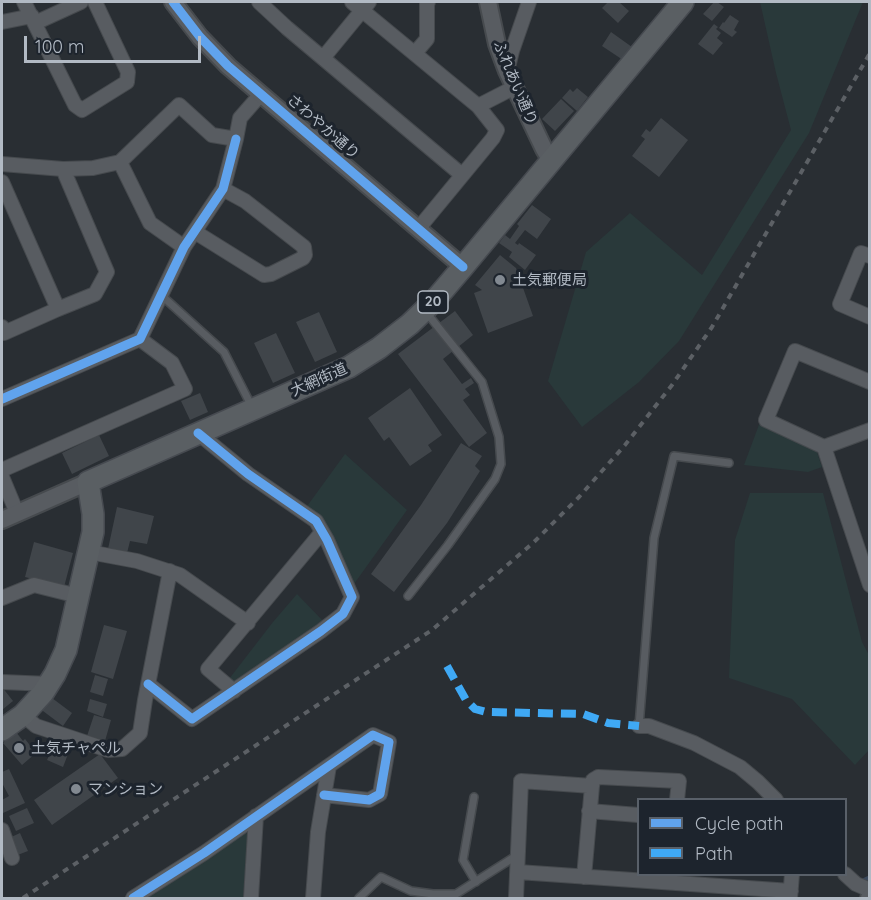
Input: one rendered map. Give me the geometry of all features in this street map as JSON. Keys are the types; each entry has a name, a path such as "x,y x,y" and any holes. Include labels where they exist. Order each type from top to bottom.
{"main road":[{"name":"大網街道","path":"88,482 349,367 410,324 463,267 683,2"},
{"path":"2,730 23,715 43,693 66,650 93,532 88,482"}],"street":[{"path":"24,2 75,105 82,110 127,82 128,72 95,2"},
{"path":"2,22 33,19 81,2"},
{"name":"さわやか通り","path":"172,2 200,37 228,66 463,267"},
{"path":"259,2 462,176"},
{"path":"415,53 427,39 428,2"},
{"name":"ふれあい通り","path":"488,2 497,44 507,71 551,161"},
{"path":"507,71 529,2"},
{"path":"323,58 361,4 478,106 496,130 493,138 418,229"},
{"path":"478,106 515,87"},
{"path":"2,399 140,339 184,247 223,189 240,118 261,94"},
{"path":"2,164 63,169 93,168 120,162 179,105 212,135 236,139"},
{"path":"120,162 150,223 184,247"},
{"path":"2,331 95,294 107,272 63,169"},
{"path":"2,182 58,309"},
{"path":"195,232 264,275 271,274 305,255 304,248 287,234 245,201 223,189"},
{"path":"870,256 861,253 840,304 870,316"},
{"path":"2,470 185,389 172,363 140,339"},
{"path":"870,382 795,351 766,420 824,447 870,430"},
{"path":"148,684 192,719 321,631 343,614 352,597 316,521 248,474 198,433"},
{"path":"824,447 870,585"},
{"path":"2,477 17,513"},
{"path":"2,520 88,482"},
{"path":"234,691 208,669 322,532"},
{"path":"89,552 137,561 180,575 248,623"},
{"path":"23,715 36,726 108,750 122,750 140,733 170,571"},
{"path":"2,598 34,585 78,596"},
{"path":"2,682 49,684"},
{"path":"639,726 649,726 694,743 740,767 774,798"},
{"path":"133,898 204,853 373,735 389,742 380,794 369,800 324,795"},
{"path":"313,898 318,832 328,766"},
{"path":"584,877 593,780 598,777 679,781 677,798"},
{"path":"516,898 521,781 592,786"},
{"path":"589,811 637,815"},
{"path":"251,898 256,816"},
{"path":"2,830 12,858"},
{"path":"518,872 791,895 792,876"},
{"path":"847,876 856,884 870,890"}],"lane":[{"path":"160,295 224,352 253,409"},
{"path":"408,596 495,479 501,464 499,437 482,382 424,310"},
{"path":"639,726 654,538 674,456 729,463"},
{"path":"474,797 464,860 476,882"},
{"path":"359,898 381,877 411,891 456,894 519,855"}],"shaded area":[{"path":"760,2 863,2 809,133 679,341 639,382 582,427 548,381 586,252 630,213 702,275 791,130"},
{"path":"760,422 815,446 822,467 808,472 744,465"},
{"path":"345,454 407,510 354,584 305,509"},
{"path":"750,493 823,493 862,642 869,655 869,750 855,765 792,699 729,678 735,540"},
{"path":"297,594 323,621 234,682 229,679 273,622"},
{"path":"239,830 248,834 243,898 135,898"}],"building":[{"path":"608,2 619,2 629,11 618,23 602,8"},
{"path":"714,2 724,7 712,21 703,14"},
{"path":"730,15 739,21 734,30 737,32 732,37 719,28"},
{"path":"714,24 721,33 717,38 723,43 713,55 698,44"},
{"path":"611,32 632,47 623,60 602,46"},
{"path":"577,88 588,97 577,111 562,98 570,89 573,92"},
{"path":"561,99 574,111 555,131 542,119"},
{"path":"661,118 688,140 659,177 632,156 645,139 641,136 646,129 650,132"},
{"path":"532,205 551,219 537,239 525,230 515,243 518,245 519,243 536,255 525,270 509,257 512,252 499,243 505,235 510,239 519,226 517,224"},
{"path":"500,255 516,268 533,316 488,333 474,293 482,290 475,285"},
{"path":"455,311 473,335 443,359 462,384 471,378 474,383 465,389 470,395 463,400 487,433 469,447 398,354"},
{"path":"319,312 337,352 315,362 296,322"},
{"path":"276,333 295,373 273,383 254,343"},
{"path":"410,388 442,435 428,445 432,451 410,466 389,437 384,441 368,418"},
{"path":"200,393 208,412 190,420 181,401"},
{"path":"99,435 109,456 72,474 62,453"},
{"path":"461,443 482,456 475,466 480,471 447,523 394,592 371,574 421,505"},
{"path":"117,507 154,516 147,544 130,541 127,553 108,549"},
{"path":"34,542 73,553 64,587 25,577"},
{"path":"104,625 127,631 113,679 91,672"},
{"path":"95,675 108,679 103,696 90,692"},
{"path":"2,687 13,701 2,710"},
{"path":"48,695 72,713 63,726 39,708"},
{"path":"90,699 107,704 103,717 87,711"},
{"path":"94,715 111,720 105,741 87,736"},
{"name":"土気チャペル","path":"16,732 36,753 22,765 3,743"},
{"path":"60,745 70,749 63,767 47,760 53,747 58,749"},
{"name":"マンション","path":"100,754 118,778 52,825 34,800"},
{"path":"9,769 25,803 3,813 2,800 9,796 2,783 2,772"},
{"path":"27,808 34,823 16,831 9,816"},
{"path":"20,833 28,851 15,856 7,839"}],"waterway":[{"path":"862,881 870,877"}],"railway":[{"path":"23,898 432,630 534,542 579,497 625,445 672,385 712,327 870,53"}],"marked path":[{"path":"447,666 466,700 475,709 486,712 583,714 608,723 639,726"}],"cycle path":[{"path":"173,2 200,37 228,66 463,267"},
{"path":"2,399 140,339 184,247 223,189 236,139"},
{"path":"148,684 192,719 321,631 343,614 352,597 327,540 316,521 248,474 198,433"},
{"path":"133,898 204,853 373,735 389,742 380,794 369,800 324,795"}],"place":[{"name":"土気郵便局","path":"500,280"},
{"name":"土気チャペル","path":"19,748"},
{"name":"マンション","path":"76,789"}]}
